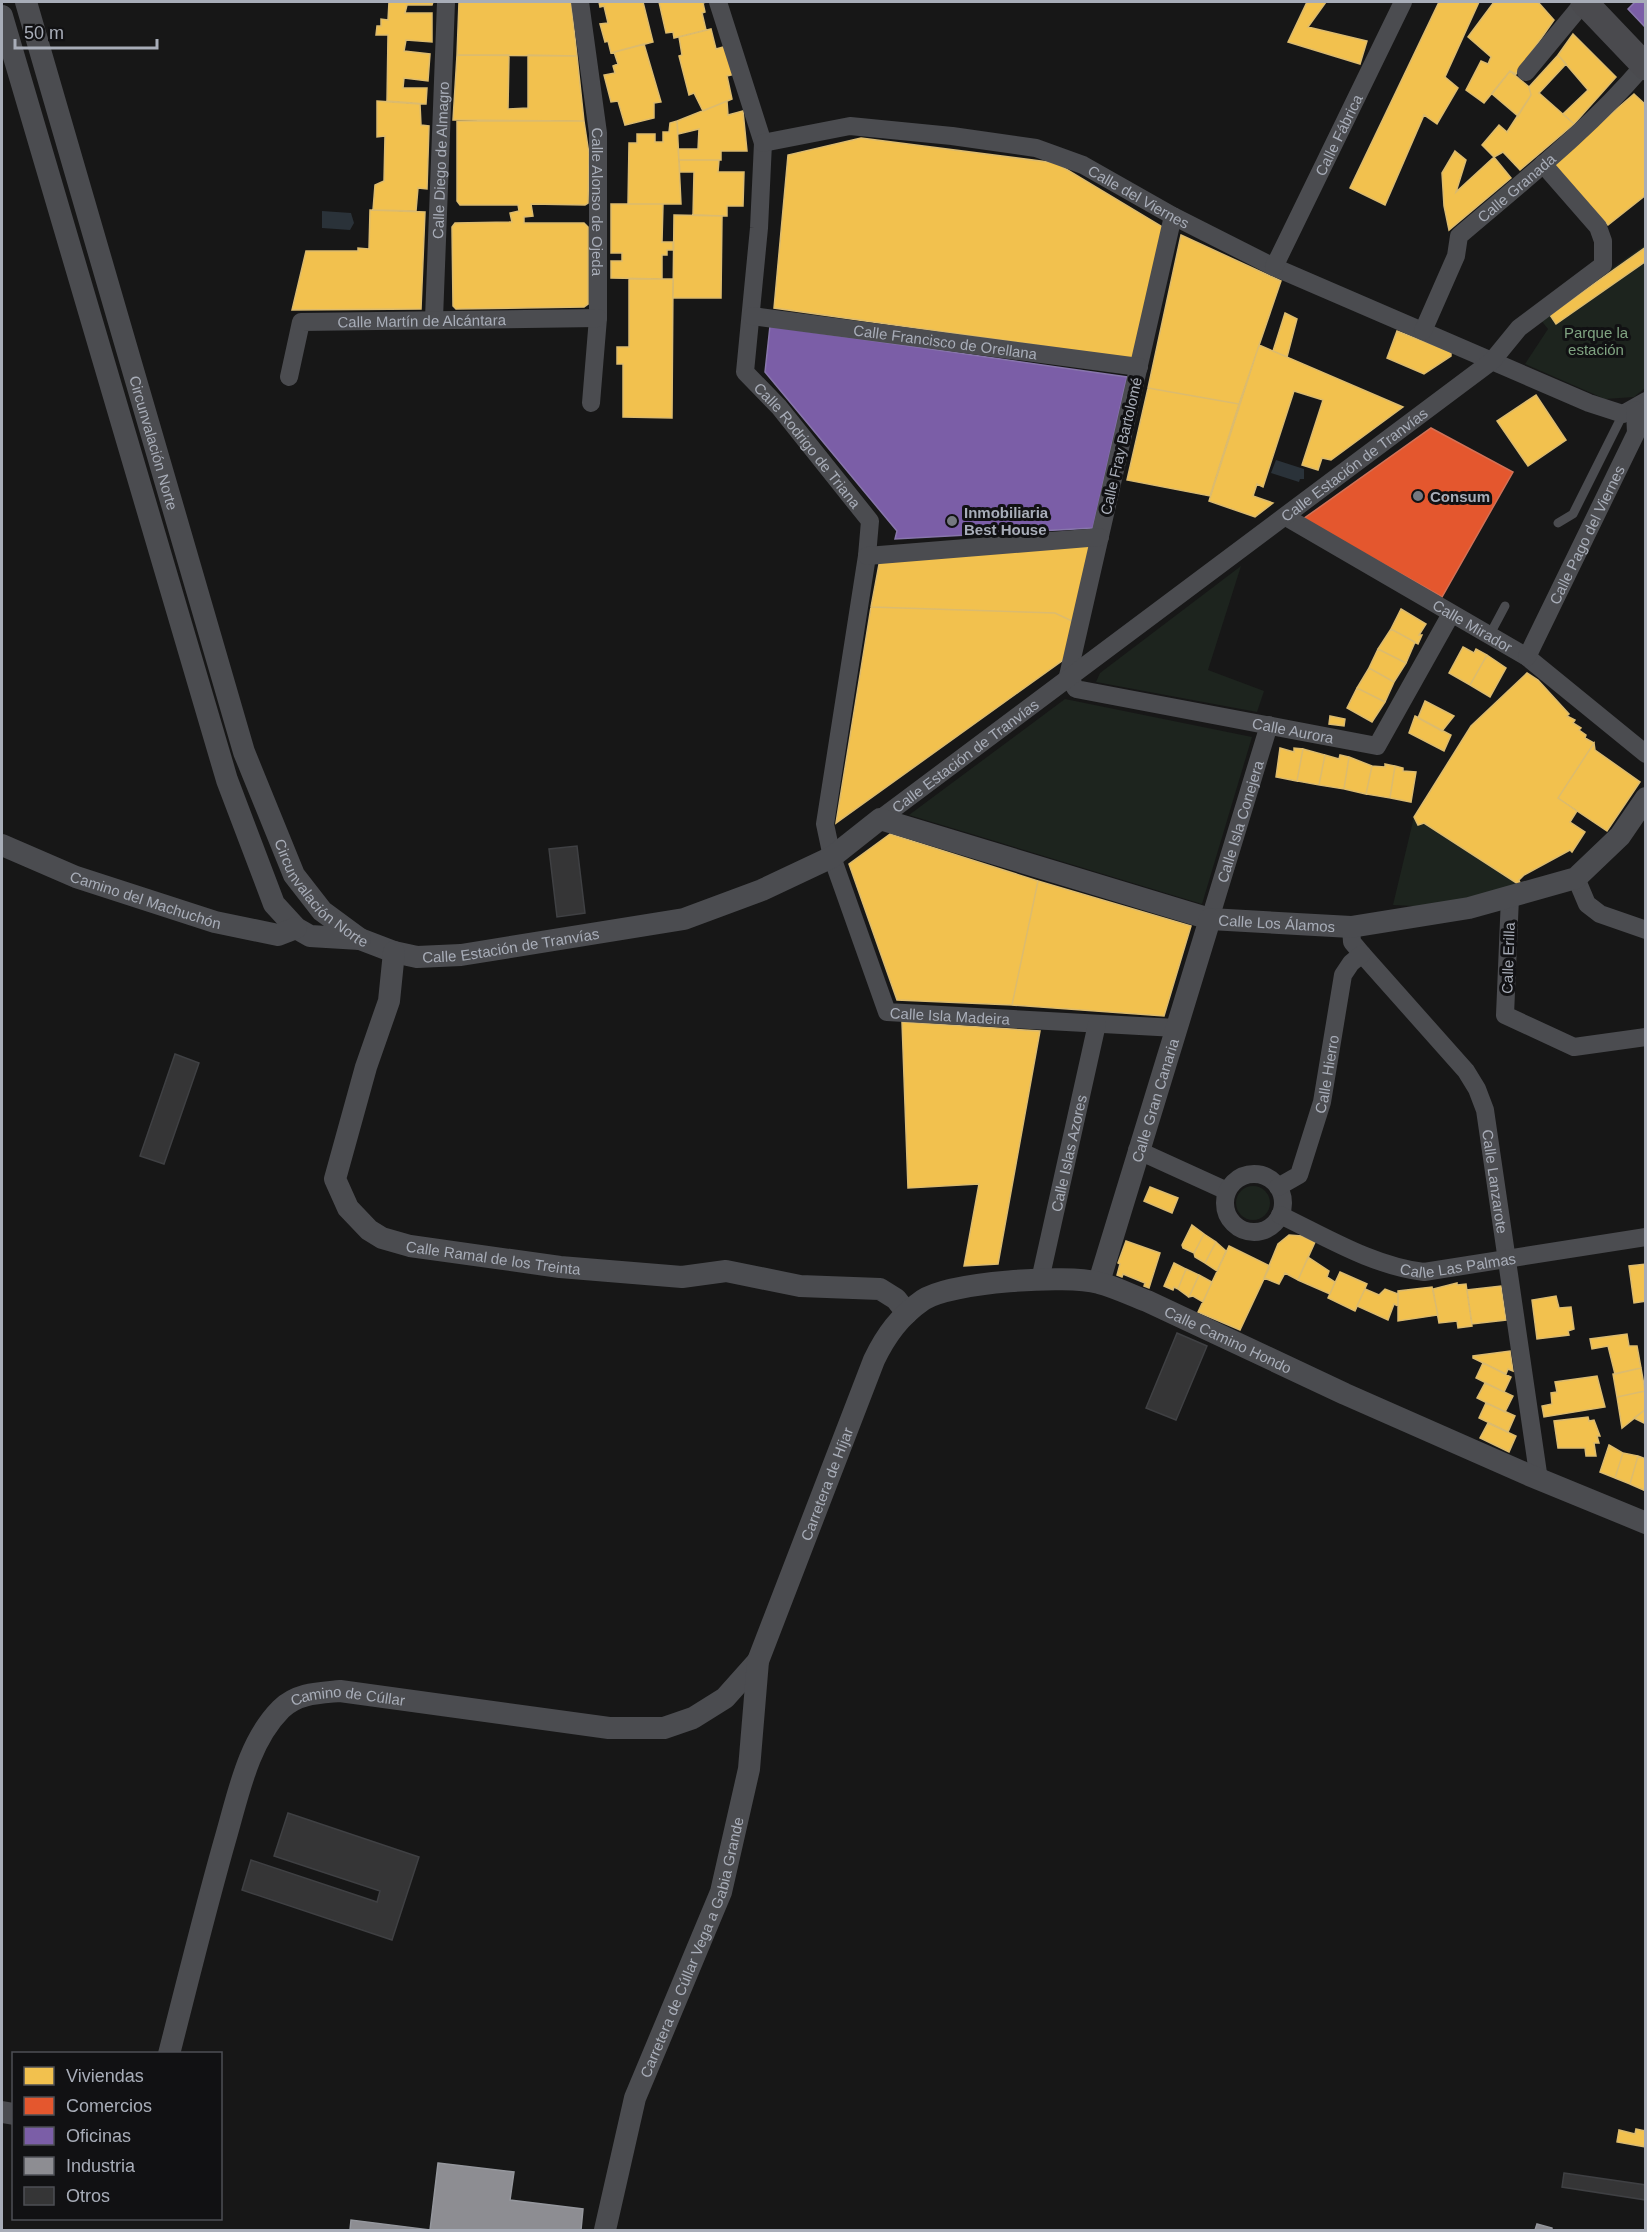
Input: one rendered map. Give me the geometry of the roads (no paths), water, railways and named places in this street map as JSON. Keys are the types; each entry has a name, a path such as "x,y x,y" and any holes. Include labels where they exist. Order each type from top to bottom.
{"main road":[{"path":"1584,2 1645,66"}],"street":[{"name":"Circunvalación Norte","path":"26,2 244,752 294,875 321,911 360,939"},
{"name":"Calle Diego de Almagro","path":"434,319 446,2"},
{"name":"Calle Alonso de Ojeda","path":"580,2 598,133 598,318 591,403"},
{"name":"Calle Rodrigo de Triana","path":"718,2 763,143 752,316 745,372 778,407 870,520 867,556 825,824 832,857"},
{"name":"Calle Fábrica","path":"1274,267 1403,2"},
{"path":"1526,72 1584,2"},
{"name":"Circunvalación Norte","path":"2,16 227,780 274,904 296,928 310,936 360,939"},
{"name":"Calle Granada","path":"1423,331 1456,256 1459,236 1543,164 1645,66"},
{"name":"Calle del Viernes","path":"763,143 850,126 952,136 1036,148 1083,165 1173,216 1274,267 1492,361"},
{"name":"Calle Estación de Tranvías","path":"360,939 394,952 417,957 461,955 684,919 762,890 832,857 1068,676 1286,517 1492,361 1519,328 1603,265 1603,241 1598,227 1543,164"},
{"name":"Calle Fray Bartolomé","path":"1068,676 1173,216"},
{"name":"Calle Francisco de Orellana","path":"752,316 1139,367"},
{"name":"Calle Martín de Alcántara","path":"289,378 301,322 598,318"},
{"path":"1492,361 1589,403 1634,408"},
{"name":"Calle Pago del Viernes","path":"1527,657 1636,433 1634,408"},
{"name":"Calle Mirador","path":"1286,517 1527,657 1646,754"},
{"path":"867,556 1100,537"},
{"name":"Calle Aurora","path":"1068,676 1076,689 1377,746 1451,614"},
{"name":"Calle Isla Conejera","path":"1210,919 1269,725"},
{"name":"Calle Los Álamos","path":"880,819 1210,919 1351,927 1469,908 1576,878 1620,836 1646,798"},
{"name":"Camino del Machuchón","path":"2,845 76,877 215,921 278,935 296,928"},
{"name":"Calle Isla Madeira","path":"832,857 887,1012 1176,1028"},
{"path":"294,875 301,913 296,928"},
{"path":"1576,878 1587,904 1600,914 1646,930"},
{"name":"Calle Erilla","path":"1510,897 1505,1015 1574,1047 1646,1037"},
{"name":"Calle Gran Canaria","path":"1098,1282 1210,919"},
{"name":"Calle Lanzarote","path":"1351,927 1353,942 1362,954 1466,1071 1478,1089 1485,1110 1539,1480"},
{"name":"Calle Ramal de los Treinta","path":"394,952 389,1000 366,1067 335,1179 348,1208 369,1230 382,1238 410,1246 560,1267 682,1277 726,1271 800,1286 880,1289 896,1299 907,1313"},
{"name":"Calle Hierro","path":"1278,1187 1299,1175 1322,1102 1343,975 1351,963 1362,954"},
{"name":"Calle Islas Azores","path":"1040,1280 1097,1024"},
{"path":"1137,1150 1227,1191"},
{"path":"1255,1173 1264,1175 1278,1187 1283,1206 1280,1215 1266,1229 1246,1231 1230,1220 1225,1211 1227,1191 1238,1178 1255,1173"},
{"name":"Calle Las Palmas","path":"1280,1215 1399,1269 1424,1272 1508,1261 1646,1237"},
{"name":"Calle Camino Hondo","path":"907,1313 923,1300 942,1291 1040,1280 1098,1282 1147,1301 1345,1394 1539,1480 1646,1523"},
{"name":"Carretera de Híjar","path":"758,1661 874,1360 884,1338 907,1313"},
{"name":"Camino de Cúllar","path":"170,2052 212,1886 240,1791 257,1741 282,1708 303,1695 340,1691 609,1728 664,1728 693,1718 725,1698 758,1661"},
{"name":"Carretera de Cúllar Vega a Gabia Grande","path":"605,2230 635,2098 721,1892 749,1769 758,1661"}],"lane":[{"path":"1558,523 1573,514 1634,408"},
{"path":"1489,636 1504,606"}],"place":[{"name":"Consum","path":"1418,496"},
{"name":"Inmobiliaria Best House","path":"952,521"}],"park label":[{"name":"Parque la estación","path":"1596,340"}]}
